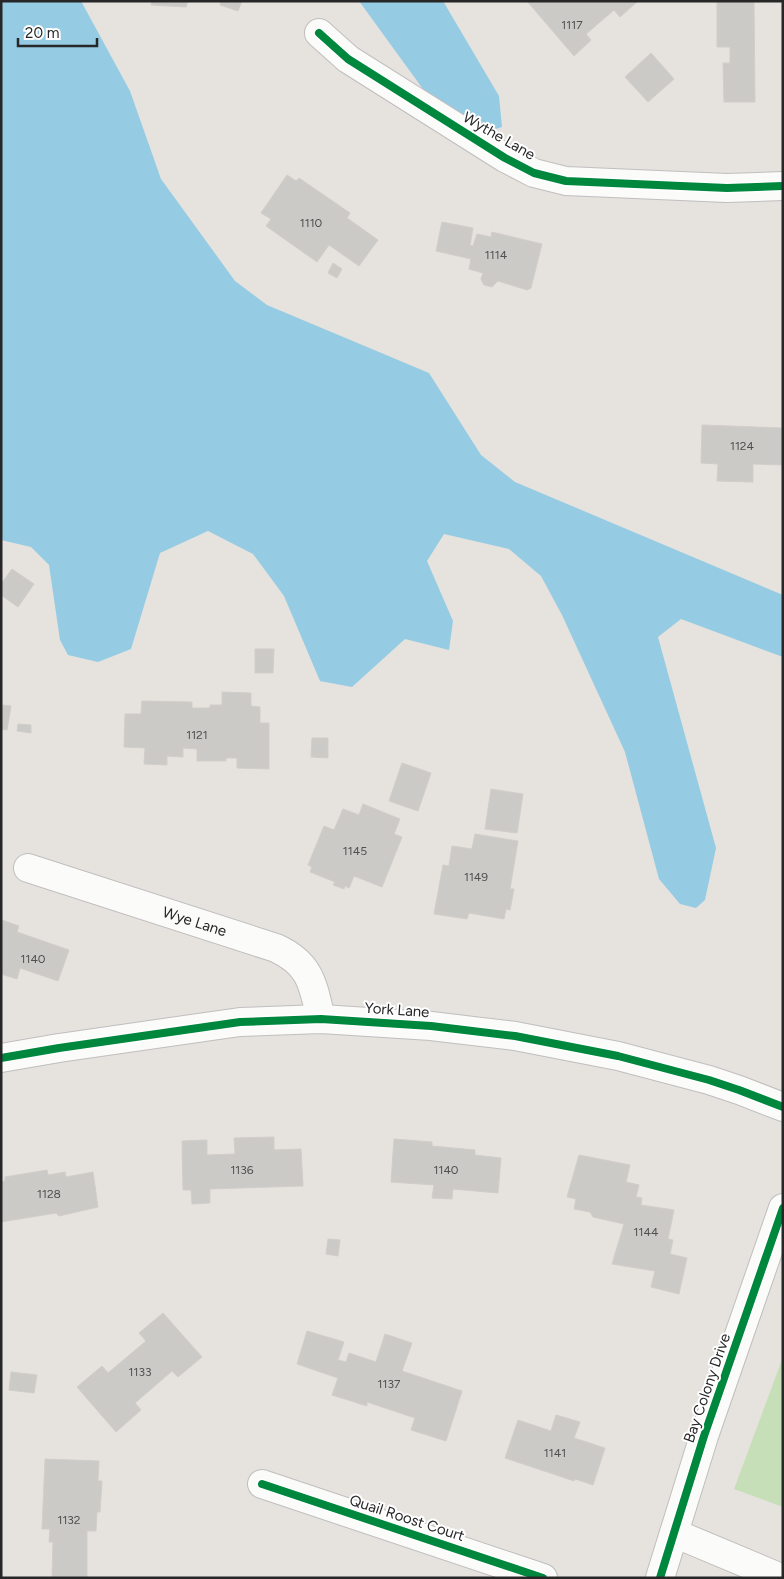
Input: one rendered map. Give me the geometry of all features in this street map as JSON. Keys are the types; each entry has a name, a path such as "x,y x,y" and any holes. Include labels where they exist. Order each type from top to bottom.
{"street":[{"name":"Wythe Lane","path":"319,33 348,59 505,158 534,173 566,181 728,188 783,186"},
{"name":"Wye Lane","path":"28,868 287,953 302,965 313,982 321,1019"},
{"name":"York Lane","path":"1,1058 240,1022 321,1019 431,1026 515,1036 618,1056 709,1080 783,1107"},
{"name":"Bay Colony Drive","path":"660,1578 704,1436 783,1208"},
{"name":"Quail Roost Court","path":"262,1484 543,1578"},
{"path":"674,1533 774,1575 777,1578"}],"green space":[{"path":"783,1357 783,1507 734,1489"}],"water":[{"path":"1,1 81,1 130,91 161,179 235,281 267,305 429,373 481,455 515,482 783,595 783,657 681,619 658,637 716,848 705,900 696,908 680,904 659,879 625,752 562,615 541,576 509,549 444,534 427,561 453,621 449,650 405,639 352,687 320,681 284,596 253,554 208,531 160,553 131,649 98,662 68,655 60,640 49,565 31,547 1,540"},
{"path":"359,1 443,1 499,96 502,127 483,133 436,107"}],"building":[{"path":"152,1 188,1 186,7 151,5"},
{"path":"221,1 242,1 238,11 220,5"},
{"path":"527,1 638,1 620,17 614,10 586,34 591,40 574,56"},
{"path":"717,1 754,1 755,102 724,102 723,63 730,63 730,47 717,47"},
{"path":"651,53 674,79 648,102 625,77"},
{"path":"287,175 296,181 299,178 350,213 347,218 378,240 359,266 329,245 317,262 266,226 271,219 261,213"},
{"path":"442,222 473,228 470,245 473,246 477,234 491,237 492,232 542,244 531,288 527,290 498,281 492,287 484,285 481,279 483,273 469,269 471,259 436,251"},
{"path":"333,263 342,269 337,278 328,273"},
{"path":"702,425 783,428 783,465 753,464 753,482 717,481 718,464 701,463"},
{"path":"12,569 34,584 18,607 1,595 1,584"},
{"path":"255,649 274,649 273,673 255,673"},
{"path":"222,692 251,693 251,706 260,707 260,723 269,723 269,769 237,768 237,758 226,758 226,761 197,761 197,749 183,748 183,757 167,756 167,765 144,764 145,748 124,747 125,714 141,714 142,701 192,702 192,708 210,708 210,705 222,705"},
{"path":"1,705 11,706 7,730 1,729"},
{"path":"18,724 31,725 31,733 17,731"},
{"path":"312,738 328,738 328,758 311,757"},
{"path":"402,763 431,773 418,811 389,801"},
{"path":"491,789 523,794 517,833 485,829"},
{"path":"363,804 400,819 394,834 402,837 382,887 354,876 349,888 345,886 344,889 333,885 335,882 310,872 312,867 308,865 324,826 334,830 343,809 359,815"},
{"path":"475,834 518,841 510,889 514,889 510,910 506,909 504,919 469,913 467,919 434,914 443,865 449,866 452,846 472,849"},
{"path":"2,920 19,926 17,932 69,950 58,981 20,968 17,979 1,974"},
{"path":"274,1137 274,1150 301,1149 303,1186 210,1189 210,1203 192,1204 191,1190 183,1190 182,1141 207,1140 207,1155 235,1154 234,1138"},
{"path":"394,1139 432,1142 432,1146 475,1150 475,1155 501,1158 498,1193 453,1189 452,1199 432,1198 434,1185 391,1182"},
{"path":"579,1155 630,1165 626,1182 639,1185 636,1197 642,1198 641,1205 674,1210 668,1239 673,1240 670,1254 687,1258 679,1294 651,1287 655,1271 612,1264 624,1224 593,1217 590,1212 574,1209 576,1199 567,1197"},
{"path":"47,1170 48,1175 65,1172 66,1177 93,1172 98,1207 59,1216 56,1213 1,1222 1,1182 5,1181 5,1177"},
{"path":"328,1239 340,1240 338,1256 326,1254"},
{"path":"163,1313 202,1357 178,1377 172,1371 135,1403 141,1410 116,1432 77,1387 102,1366 108,1373 146,1341 139,1333"},
{"path":"307,1331 344,1342 338,1360 346,1362 349,1353 376,1362 385,1334 412,1343 402,1371 462,1391 446,1441 411,1430 415,1418 367,1402 367,1406 332,1395 338,1378 297,1364"},
{"path":"11,1372 37,1375 34,1393 9,1390"},
{"path":"556,1415 580,1422 574,1438 605,1448 593,1485 575,1479 574,1481 505,1458 518,1420 551,1431"},
{"path":"45,1459 99,1461 98,1481 102,1481 100,1512 97,1512 96,1531 87,1531 87,1578 52,1578 53,1542 49,1542 50,1529 42,1529"}],"cycle path":[{"path":"319,33 348,59 505,158 534,173 566,181 727,188 783,186"},
{"path":"1,1058 240,1022 321,1019 431,1026 515,1036 618,1056 709,1080 783,1107"},
{"path":"660,1578 704,1436 783,1208"},
{"path":"262,1484 543,1578"}]}
